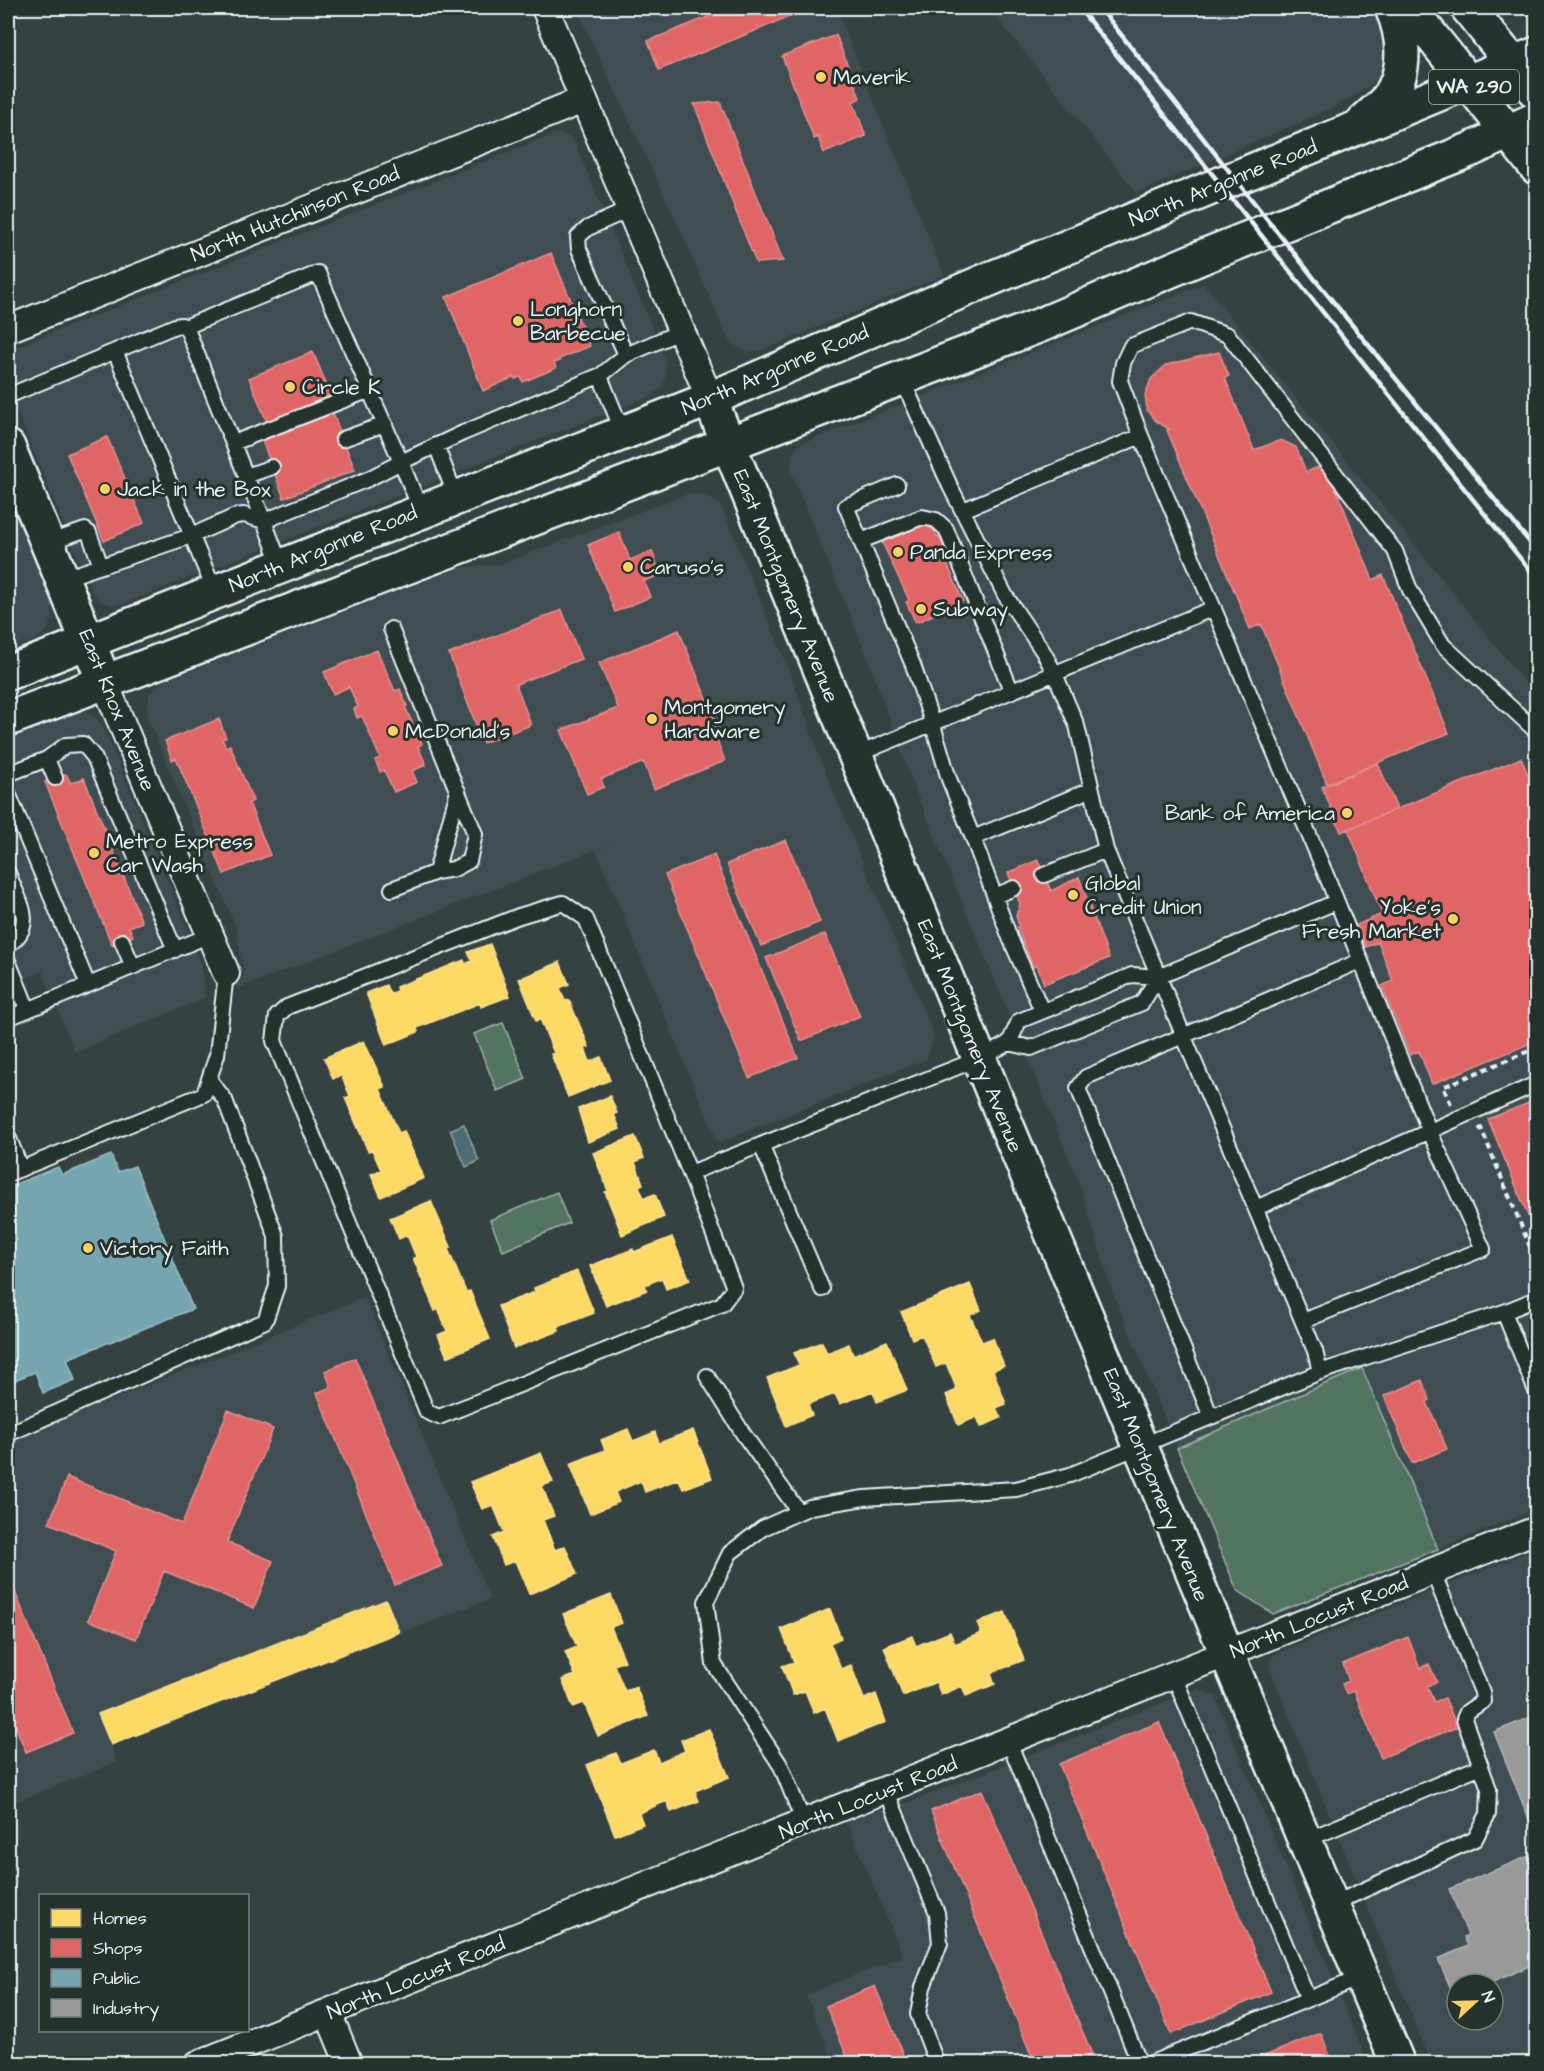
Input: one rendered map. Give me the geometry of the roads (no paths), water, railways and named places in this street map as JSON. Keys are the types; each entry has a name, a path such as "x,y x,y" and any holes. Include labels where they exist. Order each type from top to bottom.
{"main road":[{"path":"1356,128 1389,97 1398,80 1402,59 1402,39 1392,8"},
{"name":"WA 290","path":"1409,8 1469,81 1523,125 1536,167"},
{"name":"WA 290","path":"1468,8 1525,59 1536,92"},
{"name":"North Argonne Road","path":"8,673 710,399 985,281 1525,59"},
{"path":"8,719 729,446 1043,324 1209,254 1472,149 1523,125"},
{"name":"East Montgomery Avenue","path":"710,399 978,1059 1398,2064"},
{"name":"East Knox Avenue","path":"8,447 104,681"}],"street":[{"name":"East Montgomery Avenue","path":"545,8 710,399"},
{"name":"North Hutchinson Road","path":"8,329 584,100"},
{"name":"East Knox Avenue","path":"104,681 226,973"},
{"name":"North Locust Road","path":"198,2064 1536,1530"},
{"path":"328,2013 349,2064"}],"lane":[{"path":"626,355 579,249 578,237 588,228 630,209"},
{"path":"8,396 176,326 185,327 318,273 421,511"},
{"path":"1303,1321 1483,1249 1429,1130 1141,436 1120,381 1123,363 1131,346 1191,322 1228,335 1395,551 1410,590 1443,645 1536,730"},
{"path":"185,327 281,566"},
{"path":"62,579 191,536 236,516 244,515 264,521 368,479 436,446 601,375 626,355 682,331"},
{"path":"115,351 215,592"},
{"path":"601,375 623,433"},
{"path":"902,379 950,486 1005,595 1044,653 1077,726 1090,790 1106,850 1316,1351 1320,1372"},
{"path":"233,443 370,390"},
{"path":"343,439 385,424"},
{"path":"963,510 1141,436"},
{"path":"436,446 456,497"},
{"path":"246,476 272,467"},
{"path":"897,485 846,506 913,665 949,779 1010,938 1042,1011"},
{"path":"861,541 922,517 936,520 946,529 1011,690"},
{"path":"47,543 79,530 85,530 89,533 101,566"},
{"path":"856,755 1214,608"},
{"path":"391,629 475,834 469,861 454,869 436,872 392,889"},
{"path":"8,774 47,759 66,745 83,744 94,757 175,950"},
{"path":"47,759 56,778"},
{"path":"973,838 1090,790"},
{"path":"436,872 458,791"},
{"path":"8,793 88,985"},
{"path":"1044,875 1106,850"},
{"path":"8,873 23,912 24,924 19,938 8,945"},
{"path":"995,896 1014,888"},
{"path":"690,1173 978,1059 1009,1042 1019,1022 1042,1011 1132,975 1158,977 1336,902"},
{"path":"563,903 586,918 690,1173 734,1288 722,1304 439,1417 427,1412 274,1041 278,1016 287,1007 519,916 563,903"},
{"path":"8,1018 210,935"},
{"path":"122,941 133,967"},
{"path":"8,961 28,1010"},
{"path":"1211,1417 1078,1088 1086,1077 1360,961"},
{"path":"8,1174 204,1094 217,1055 226,973"},
{"path":"1009,1042 1030,1048 1142,1003 1158,977"},
{"path":"8,1434 265,1321 277,1286 276,1236 225,1100 209,1079"},
{"path":"1256,1208 1536,1084"},
{"path":"8,1136 21,1169"},
{"path":"762,1145 822,1289"},
{"path":"804,1823 781,1766 714,1664 706,1602 730,1553 763,1528 810,1507 864,1498 1016,1489 1070,1474 1320,1372 1504,1312 1536,1299"},
{"path":"1504,1312 1536,1391"},
{"path":"707,1376 744,1435 799,1512"},
{"path":"1331,1905 1475,1839 1488,1814 1489,1789 1464,1719 1467,1712 1483,1701 1482,1692 1433,1572"},
{"path":"1174,1676 1308,1999"},
{"path":"1009,1742 1140,2064"},
{"path":"1304,1841 1481,1766"},
{"path":"886,1790 937,1913 940,1943 923,1987 918,2014 938,2064"},
{"path":"1149,2064 1362,1977"}],"water":[{"path":"464,1124 479,1161 466,1167 450,1130"}],"railway":[{"path":"1079,8 1536,578"},
{"path":"1100,8 1317,282 1536,550"}],"place":[{"name":"Maverik","path":"821,77"},
{"name":"Longhorn Barbecue","path":"518,321"},
{"name":"Circle K","path":"290,387"},
{"name":"Jack in the Box","path":"105,489"},
{"name":"Panda Express","path":"898,552"},
{"name":"Caruso's","path":"628,567"},
{"name":"Subway","path":"921,609"},
{"name":"Montgomery Hardware","path":"652,719"},
{"name":"McDonald's","path":"393,731"},
{"name":"Bank of America","path":"1347,813"},
{"name":"Metro Express Car Wash","path":"94,853"},
{"name":"Global Credit Union","path":"1073,895"},
{"name":"Yoke's Fresh Market","path":"1453,919"},
{"name":"Victory Faith","path":"88,1248"}]}
